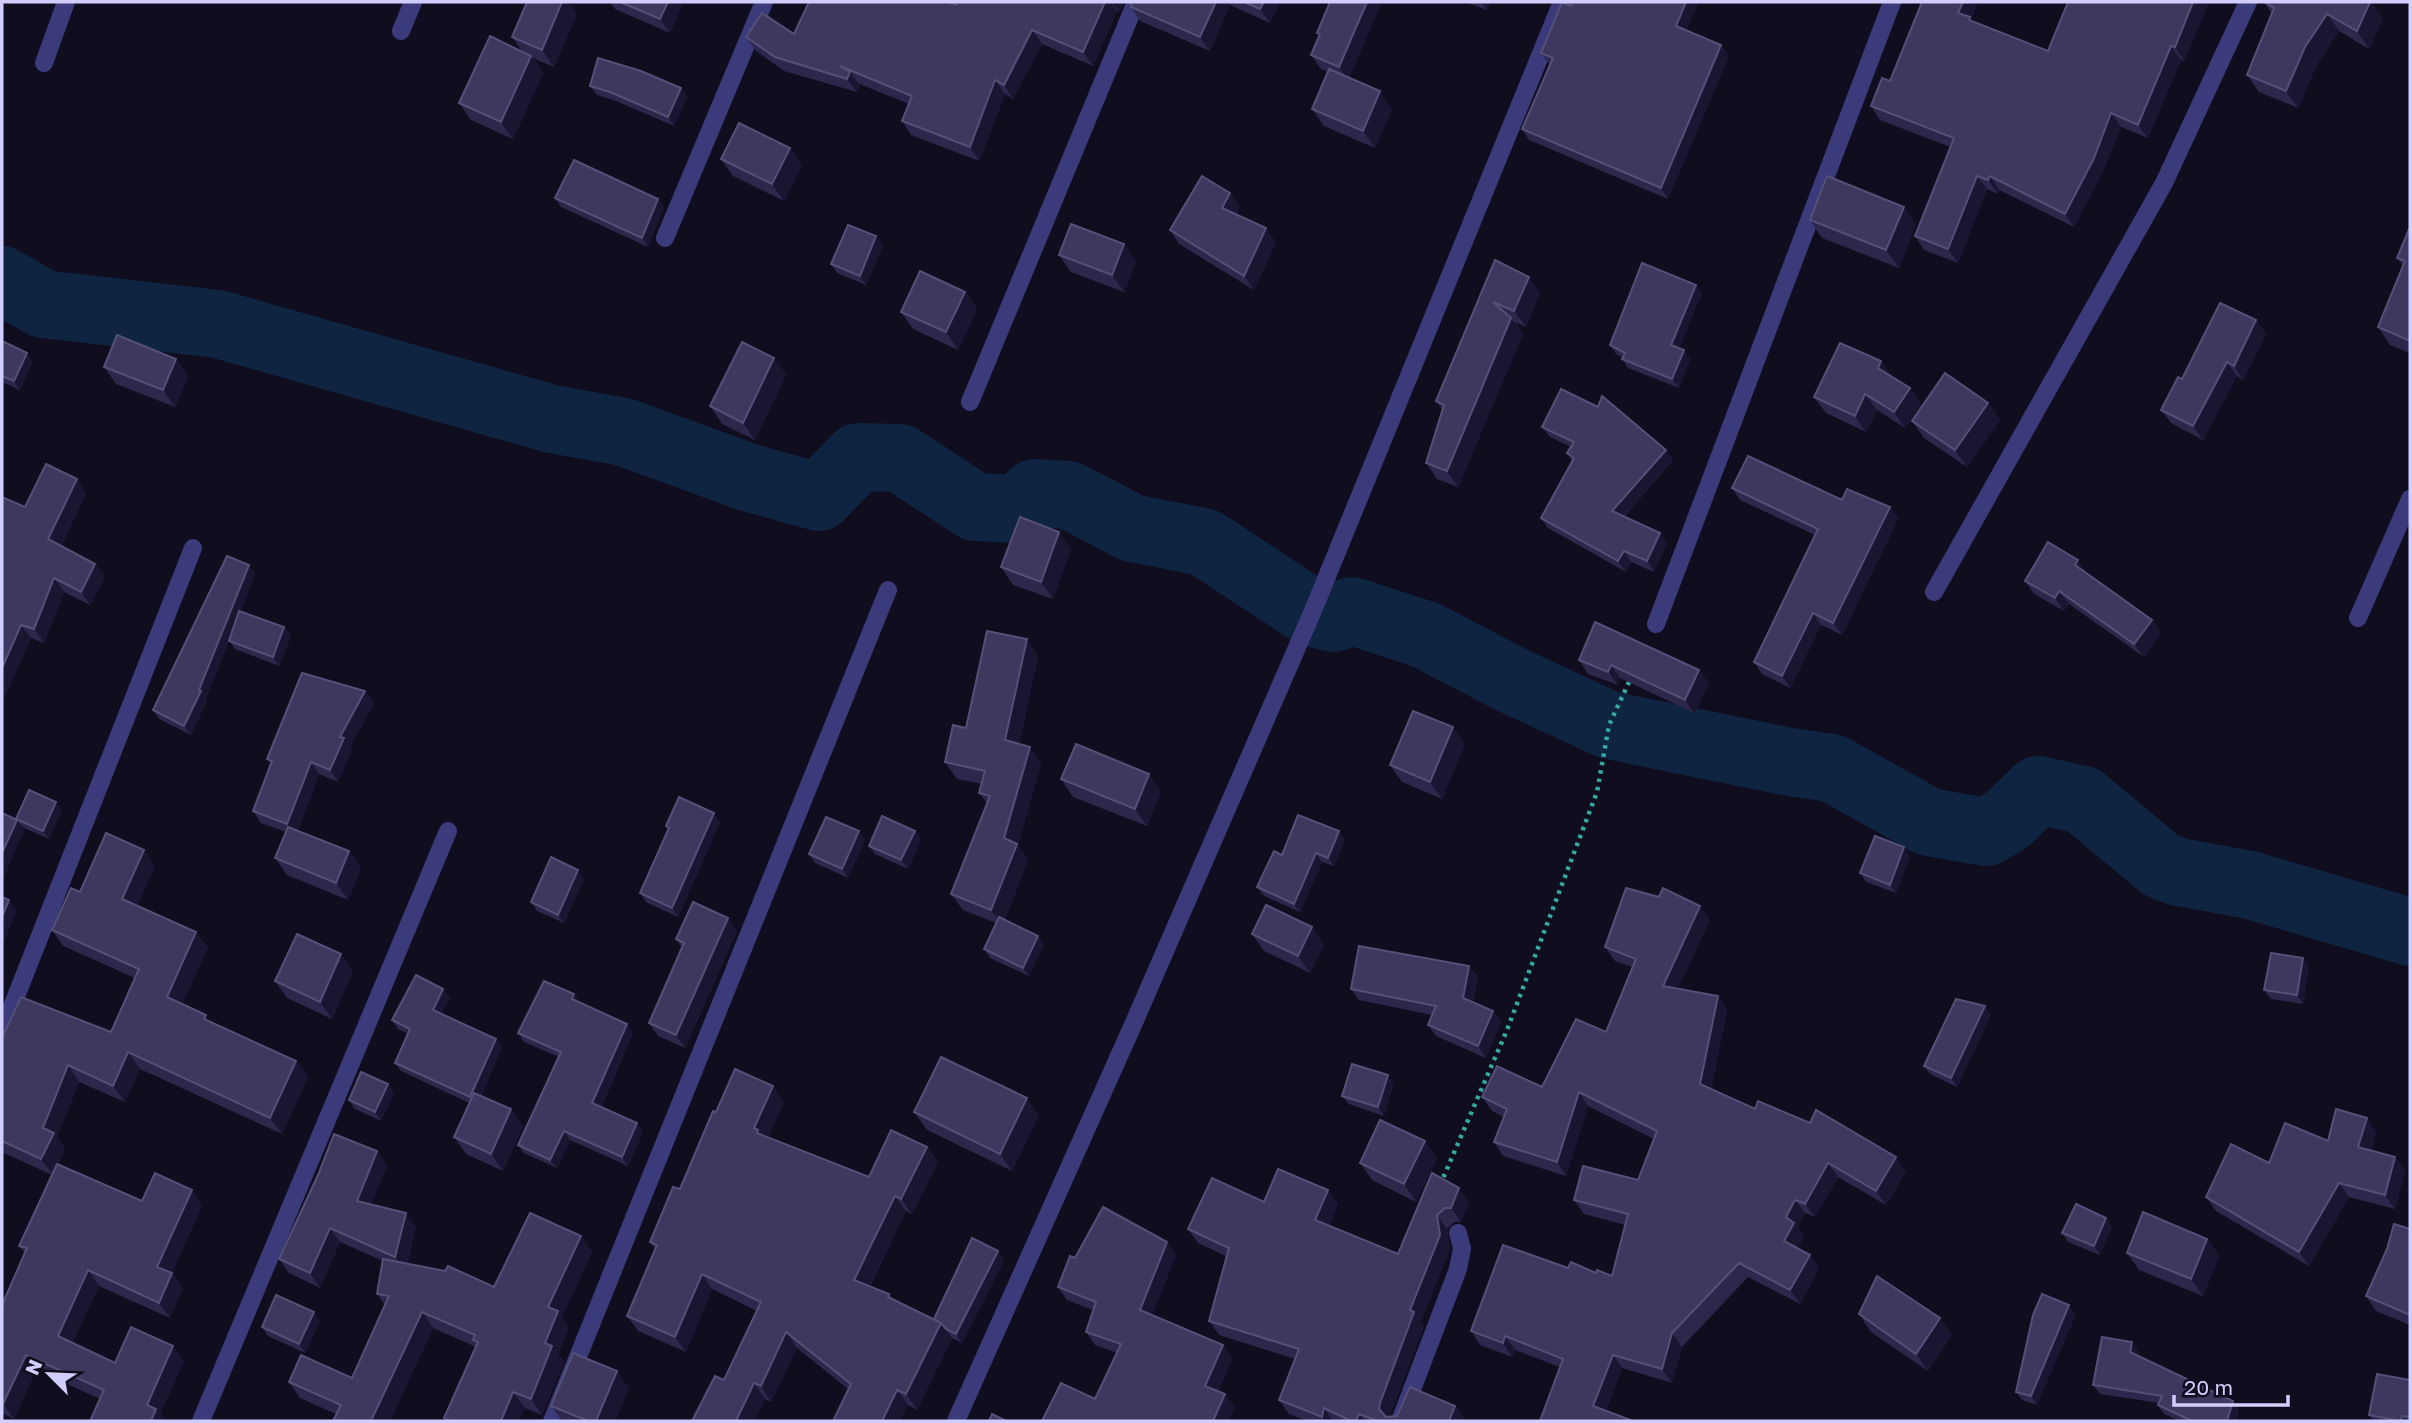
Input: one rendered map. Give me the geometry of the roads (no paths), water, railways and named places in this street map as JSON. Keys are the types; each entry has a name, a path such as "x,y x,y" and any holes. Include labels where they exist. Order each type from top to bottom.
{"street":[{"path":"44,63 66,2"},
{"path":"401,31 412,2"},
{"path":"665,238 764,2"},
{"path":"970,402 1136,2"},
{"path":"956,1421 1136,1018 1312,613 1562,2"},
{"path":"1656,624 1892,2"},
{"path":"1934,592 2164,183 2248,2"},
{"path":"2358,618 2410,499"},
{"path":"2,1032 193,548"},
{"path":"552,1421 888,590"},
{"path":"201,1421 448,831"},
{"path":"1400,1421 1458,1269 1462,1248 1458,1233"}],"waterway":[{"path":"2,280 43,304 218,324 552,419 624,432 750,478 819,497 858,457 900,458 975,507 1017,509 1035,493 1069,495 1132,528 1204,542 1312,613 1333,618 1352,611 1426,635 1512,680 1609,725 1832,768 1929,822 1986,832 2007,820 2038,790 2083,800 2161,865 2179,872 2250,885 2410,932"}]}
